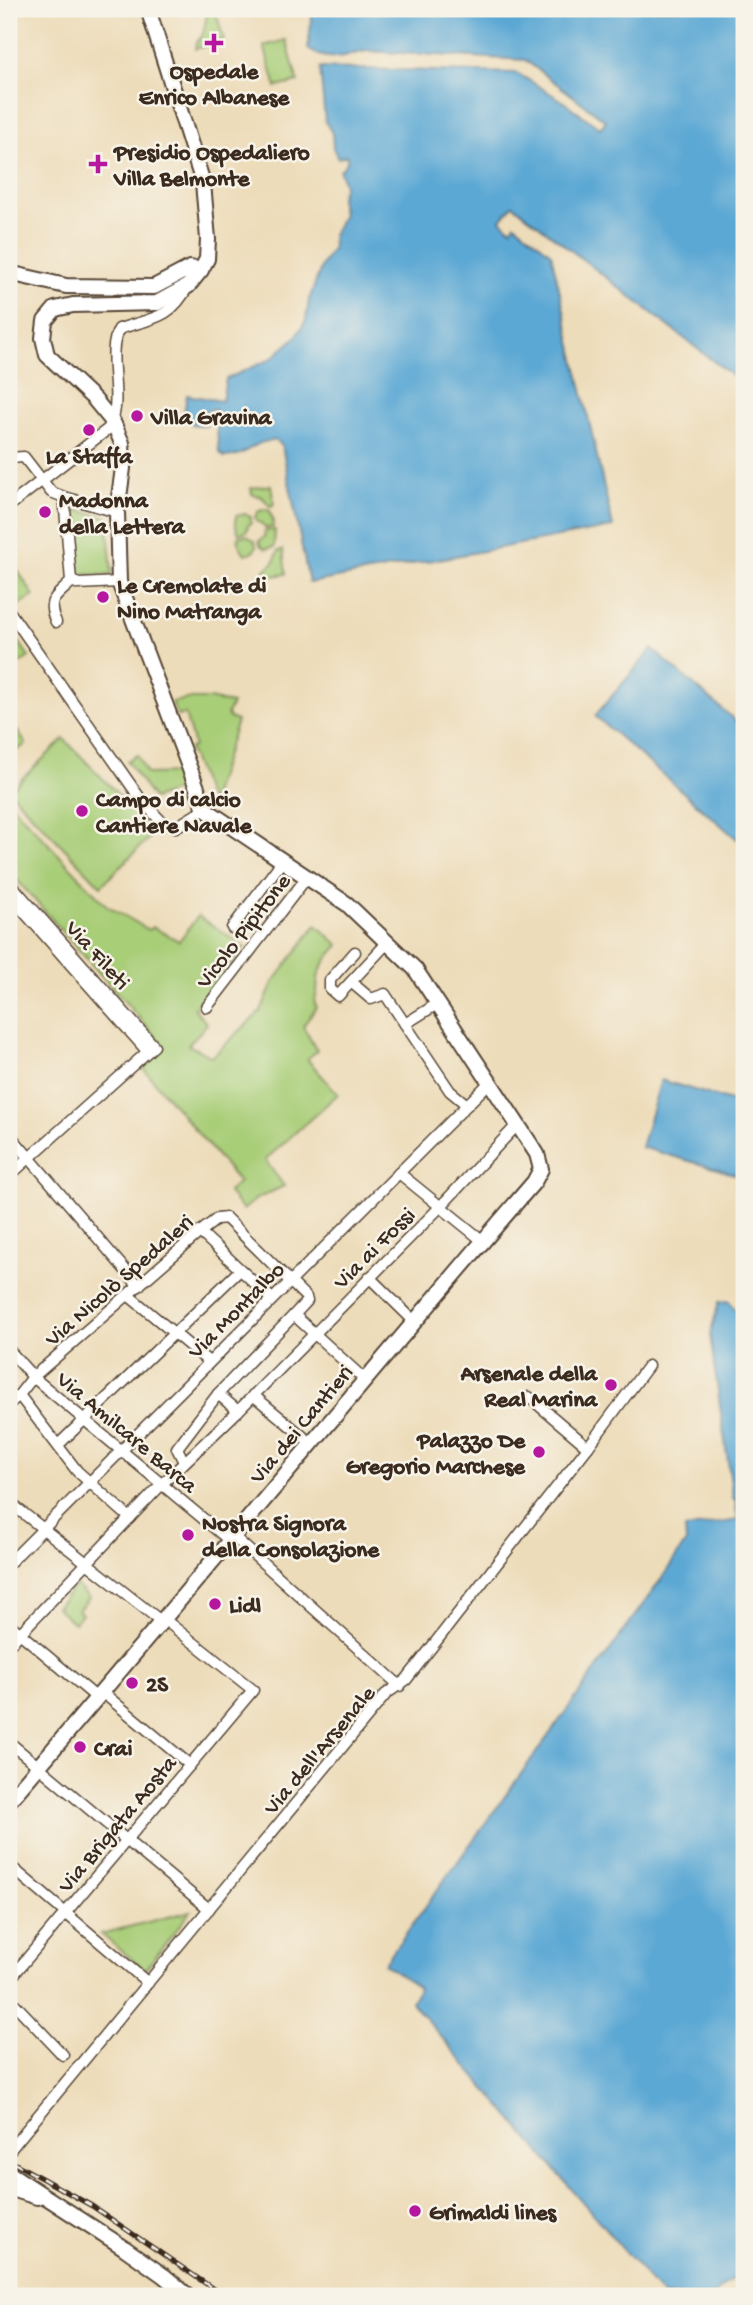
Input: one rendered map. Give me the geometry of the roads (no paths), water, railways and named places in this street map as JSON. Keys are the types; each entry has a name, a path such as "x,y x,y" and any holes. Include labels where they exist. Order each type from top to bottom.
{"main road":[{"path":"148,9 203,183 207,259 188,286 157,303 74,305 55,309 45,321 43,338 47,355 94,399 118,431 124,455 117,512 119,582 205,809 308,876 347,905 415,969 517,1124"},
{"path":"9,273 66,286 154,287 190,268 201,270"},
{"name":"Via dei Cantieri","path":"9,1801 534,1182 541,1169 537,1154 517,1124"},
{"path":"9,2173 197,2296"},
{"path":"9,2188 55,2203"},
{"path":"164,2276 188,2296"}],"street":[{"path":"9,506 95,441 113,422 114,337 119,329 167,314 179,303 188,286"},
{"path":"9,458 24,457 51,492 117,512"},
{"path":"64,497 72,581"},
{"path":"72,581 79,584 119,582"},
{"path":"56,622 50,609 52,600 72,581"},
{"path":"9,611 142,801 161,821 176,827 205,809"},
{"path":"232,928 283,860"},
{"name":"Vicolo Pipitone","path":"207,1007 308,876"},
{"name":"Via Fileti","path":"9,882 154,1046 148,1051 9,895"},
{"path":"355,952 330,980 330,989 338,996 388,942"},
{"path":"351,982 371,999 385,994 450,1091 467,1105"},
{"path":"405,1024 437,1004"},
{"path":"9,1176 148,1051"},
{"name":"Via Montalbo","path":"9,1563 489,1082"},
{"name":"Via ai Fossi","path":"9,1645 162,1484 441,1206 517,1124"},
{"path":"9,1134 139,1286"},
{"path":"399,1173 483,1241"},
{"name":"Via Nicolò Spedaleri","path":"9,1404 33,1377 217,1219 226,1218 291,1281"},
{"path":"200,1232 272,1299"},
{"path":"58,1445 240,1270"},
{"path":"369,1277 414,1321"},
{"path":"184,1462 177,1448 218,1394 307,1301 291,1281"},
{"path":"128,1295 209,1362"},
{"path":"294,1315 365,1380"},
{"name":"Via Amilcare Barca","path":"9,1350 33,1377 232,1539 400,1686"},
{"name":"Via dell'Arsenale","path":"9,2151 386,1694 400,1686 588,1447 648,1366"},
{"path":"218,1394 238,1411"},
{"path":"19,1395 77,1471 131,1518"},
{"path":"253,1395 312,1444"},
{"path":"529,1397 588,1447"},
{"path":"9,1502 163,1621"},
{"name":"Via Brigata Aosta","path":"9,1980 253,1690 163,1621"},
{"path":"9,1624 190,1765"},
{"path":"9,1742 209,1909"},
{"path":"9,1865 148,1983"},
{"path":"9,1998 63,2055"}],"water":[{"path":"305,9 744,9 744,385 513,205 501,220 511,229 515,224 551,253 613,527 309,583 282,446 276,440 264,442 239,455 224,457 219,452 215,409 205,411 206,426 192,424 184,413 187,395 222,401 226,379 271,359 296,337 306,320 309,300 322,265 333,247 332,237 343,215 340,198 344,185 340,171 347,162 347,155 338,158 333,148 332,133 325,121 320,68 517,73 600,128 606,121 525,60 366,51 336,57 322,56 308,49 312,16"},
{"path":"652,649 744,728 744,845 595,716"},
{"path":"661,1080 744,1105 744,1177 641,1147"},
{"path":"729,1301 744,1323 744,2269 712,2296 663,2296 411,2002 419,1987 384,1964 662,1578 686,1542 685,1529 738,1520 710,1335 719,1302"}],"railway":[{"path":"14,2163 92,2206 218,2292"}],"place":[{"name":"Ospedale Enrico Albanese","path":"214,43"},
{"name":"Presidio Ospedaliero Villa Belmonte","path":"98,164"},
{"name":"Villa Gravina","path":"137,416"},
{"name":"La Staffa","path":"89,430"},
{"name":"Madonna della Lettera","path":"45,512"},
{"name":"Le Cremolate di Nino Matranga","path":"103,597"},
{"name":"Campo di calcio Cantiere Navale","path":"82,811"},
{"name":"Arsenale della Real Marina","path":"611,1385"},
{"name":"Palazzo De Gregorio Marchese","path":"539,1452"},
{"name":"Nostra Signora della Consolazione","path":"188,1535"},
{"name":"Lidl","path":"215,1604"},
{"name":"2S","path":"132,1683"},
{"name":"Crai","path":"80,1747"},
{"name":"Grimaldi lines","path":"415,2211"}]}
